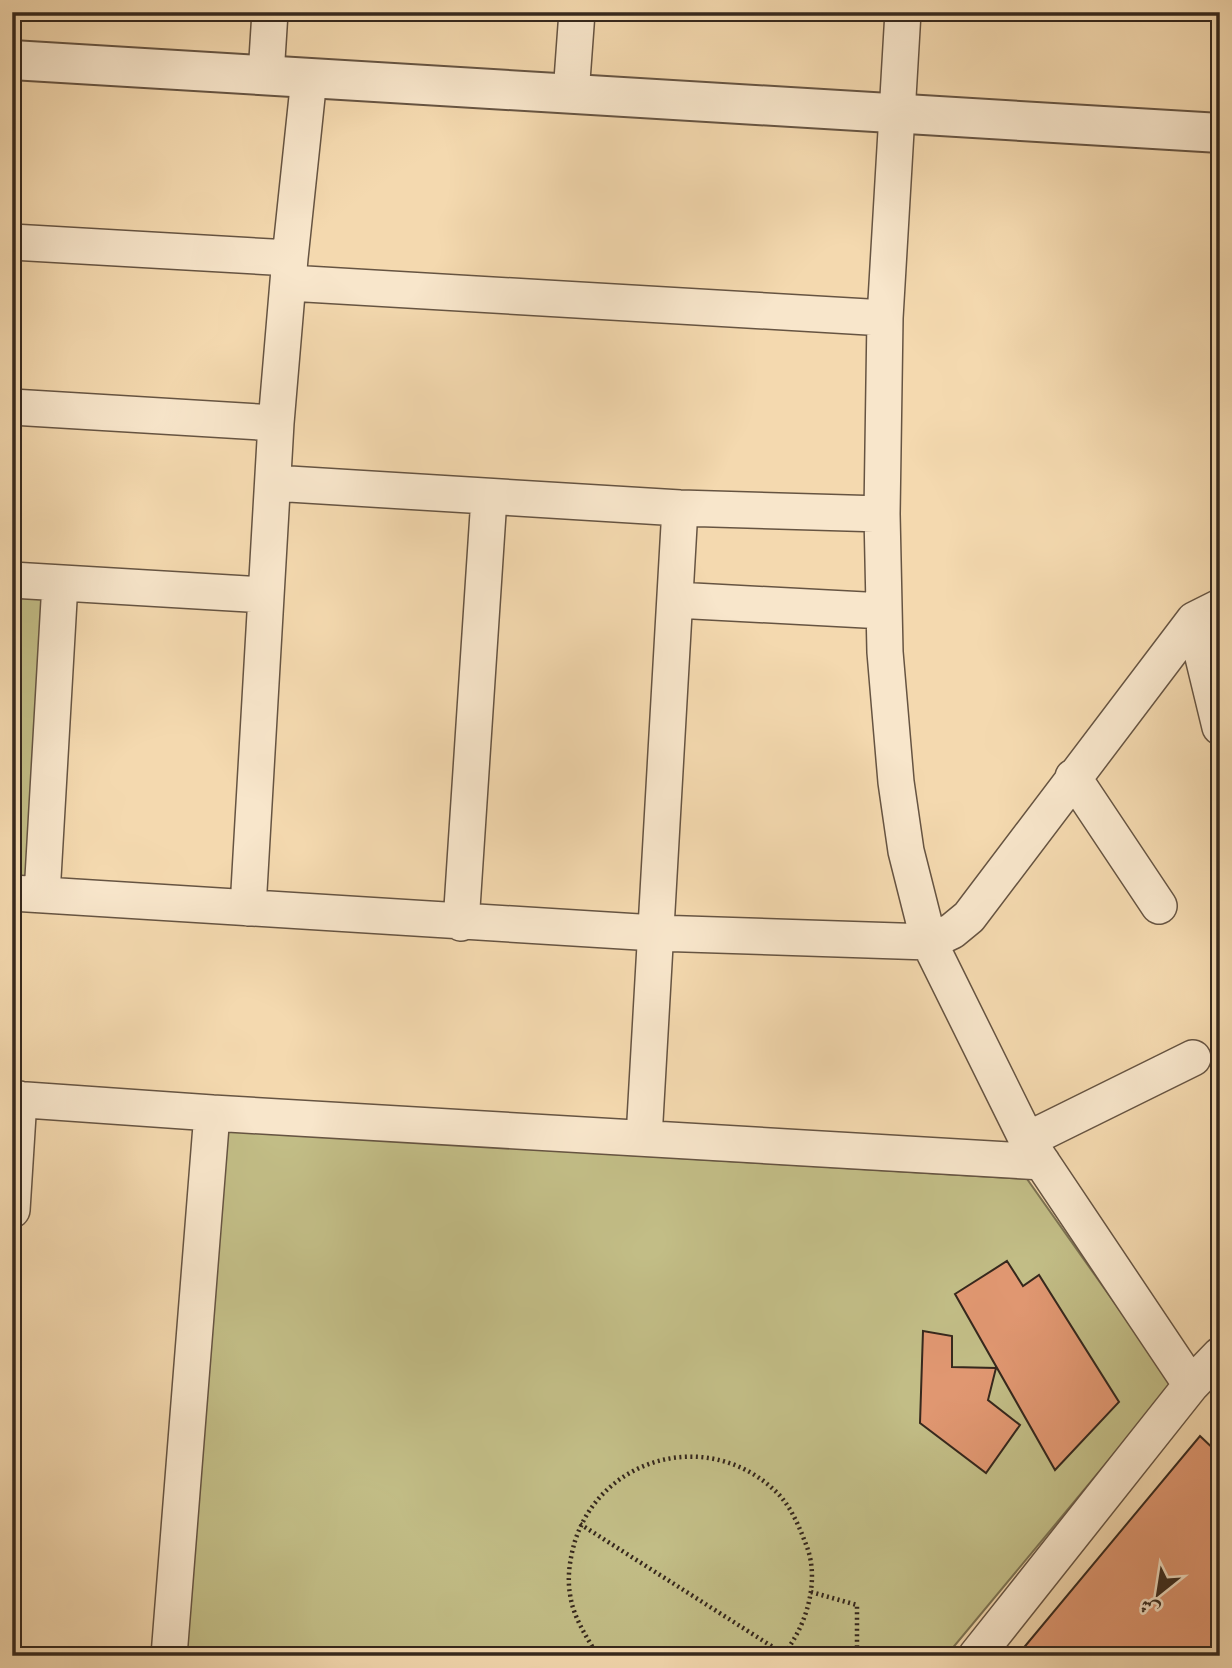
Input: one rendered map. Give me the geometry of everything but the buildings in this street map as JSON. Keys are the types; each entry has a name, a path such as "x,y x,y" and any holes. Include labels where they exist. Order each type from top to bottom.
{"street":[{"path":"266,75 270,12"},
{"path":"571,94 577,12"},
{"path":"903,12 886,318 883,514 885,652 895,782 906,851 929,943 1034,1151 1191,1385"},
{"path":"12,60 1220,133"},
{"path":"248,908 276,423 309,78"},
{"path":"12,242 289,271 886,318"},
{"path":"12,407 276,423"},
{"path":"273,483 680,508 883,514"},
{"path":"461,923 489,498"},
{"path":"644,1138 680,508"},
{"path":"12,580 266,595"},
{"path":"60,583 27,894 461,923 929,943 952,931 969,917 1073,777 1207,613"},
{"path":"675,600 884,611"},
{"path":"1207,613 1220,726"},
{"path":"1073,777 1159,906"},
{"path":"12,1210 15,1099 644,1138 1034,1151 1193,1058"},
{"path":"169,1656 212,1113"},
{"path":"976,1656 1191,1385 1220,1355"}],"path":[{"path":"580,1524 784,1655 802,1625 811,1592 809,1554 796,1518 773,1488 742,1467 705,1456 668,1458 632,1470 602,1493 580,1524 570,1558 569,1593 579,1626 598,1656"},
{"path":"811,1592 858,1605 856,1656"}],"shaded area":[{"path":"12,591 48,593 30,878 12,877"},
{"path":"214,1130 1027,1179 1172,1384 946,1656 181,1656"}]}
